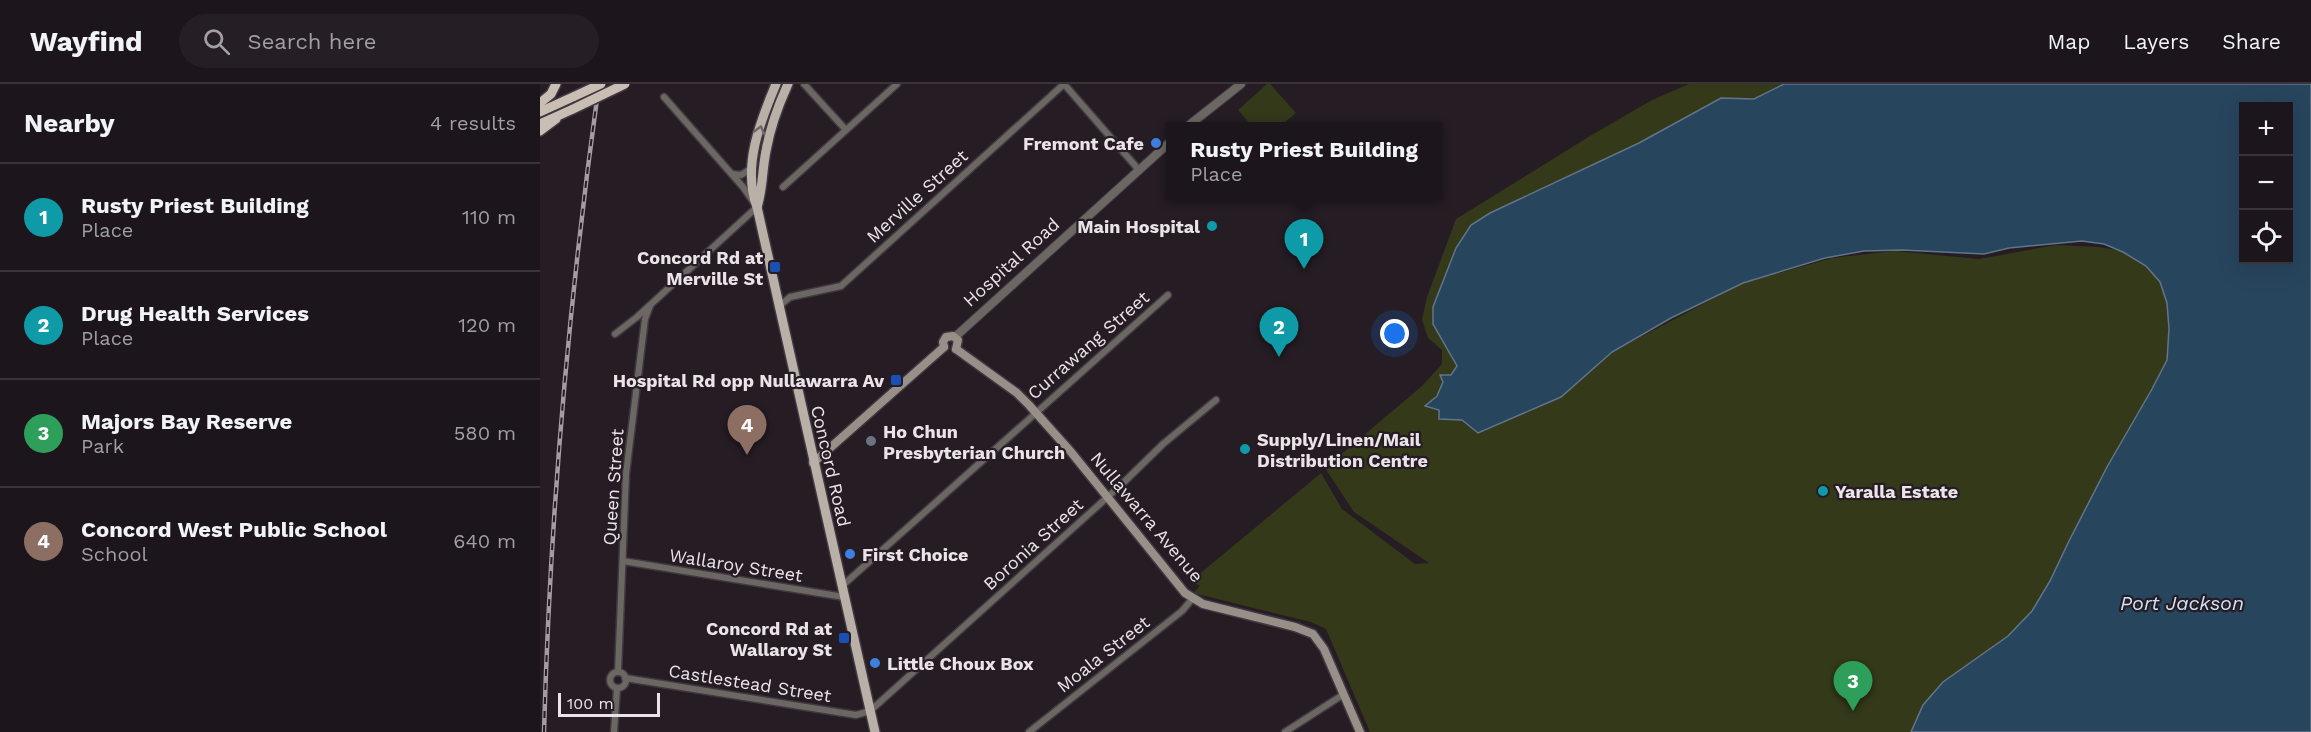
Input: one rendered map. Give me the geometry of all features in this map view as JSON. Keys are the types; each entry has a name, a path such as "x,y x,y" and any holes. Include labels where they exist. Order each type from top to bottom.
{"highway":[{"path":"540,103 548,97 556,84"},
{"path":"540,112 601,84"},
{"path":"540,124 625,84"},
{"path":"540,131 560,115"}],"main road":[{"name":"Concord Road","path":"786,85 762,123 752,167 752,191 758,207 778,307 875,732"},
{"name":"Concord Road","path":"758,207 770,132 786,85"},
{"path":"950,336 955,337 958,342 956,349 949,351 944,346 943,342 950,336"},
{"path":"813,463 944,346"},
{"name":"Nullawarra Avenue","path":"956,349 1017,393 1107,497 1176,583 1193,598 1203,604 1309,631 1321,644 1360,732"}],"street":[{"path":"804,84 846,130"},
{"path":"783,187 897,84"},
{"path":"1064,84 1139,170"},
{"name":"Merville Street","path":"778,307 790,297 841,286 1064,84"},
{"path":"1193,122 1241,84"},
{"path":"615,334 650,306 758,207 664,97"},
{"name":"Hospital Road","path":"955,337 1166,146"},
{"path":"731,174 741,175 752,167"},
{"name":"Currawang Street","path":"841,587 1168,295"},
{"name":"Queen Street","path":"618,672 626,474 645,319 650,306"},
{"name":"Boronia Street","path":"870,711 1107,497 1162,444 1216,400"},
{"name":"Wallaroy Street","path":"623,561 844,597"},
{"name":"Moala Street","path":"1029,732 1182,611 1193,598"},
{"path":"618,672 625,678 624,684 617,688 611,683 610,678 618,672"},
{"name":"Castlestead Street","path":"625,678 856,715 870,711"},
{"path":"614,732 617,688"},
{"path":"1285,732 1344,694"}],"green space":[{"path":"1267,84 1270,84 1296,113 1285,122 1248,122 1238,110"},
{"name":"Yaralla Estate","path":"1689,84 1806,84 1444,341 1457,366 1451,379 1426,406 1463,419 1478,433 1561,397 1612,352 1743,283 1832,258 1894,251 1979,259 2056,245 2098,247 2137,253 2170,272 2189,320 2055,599 1934,732 1370,732 1326,629 1311,622 1193,593 1200,586 1191,581 1321,473 1342,509 1415,564 1429,563 1354,512 1325,468 1422,386 1442,364 1442,350 1428,338 1422,320 1427,297 1456,219 1652,100"}],"water":[{"name":"Port Jackson","path":"1784,84 2311,84 2311,732 1911,732 1923,705 1943,682 2008,636 2032,611 2050,581 2107,467 2167,360 2169,329 2167,303 2160,282 2146,266 2104,244 2082,241 2009,248 1984,254 1902,250 1864,251 1825,258 1743,283 1671,318 1612,352 1561,397 1478,433 1462,420 1439,419 1439,410 1425,406 1437,396 1443,382 1440,375 1451,375 1457,366 1433,324 1433,307 1456,248 1471,225 1490,213 1639,143 1721,98 1754,99"}],"railway":[{"path":"544,732 551,569 562,407 599,84"}],"place":[{"name":"Fremont Cafe","path":"1156,143"},
{"name":"Main Hospital","path":"1212,226"},
{"name":"Concord Rd at Merville St","path":"775,267"},
{"name":"Rusty Priest Building","path":"1304,269"},
{"name":"Drug Health Services","path":"1279,357"},
{"name":"Hospital Rd opp Nullawarra Av","path":"896,380"},
{"name":"Ho Chun Presbyterian Church","path":"871,441"},
{"name":"Supply/Linen/Mail Distribution Centre","path":"1245,449"},
{"name":"Concord West Public School","path":"747,455"},
{"name":"Yaralla Estate","path":"1823,491"},
{"name":"First Choice","path":"850,554"},
{"name":"Concord Rd at Wallaroy St","path":"844,638"},
{"name":"Little Choux Box","path":"875,663"},
{"name":"Majors Bay Reserve","path":"1853,711"}]}
